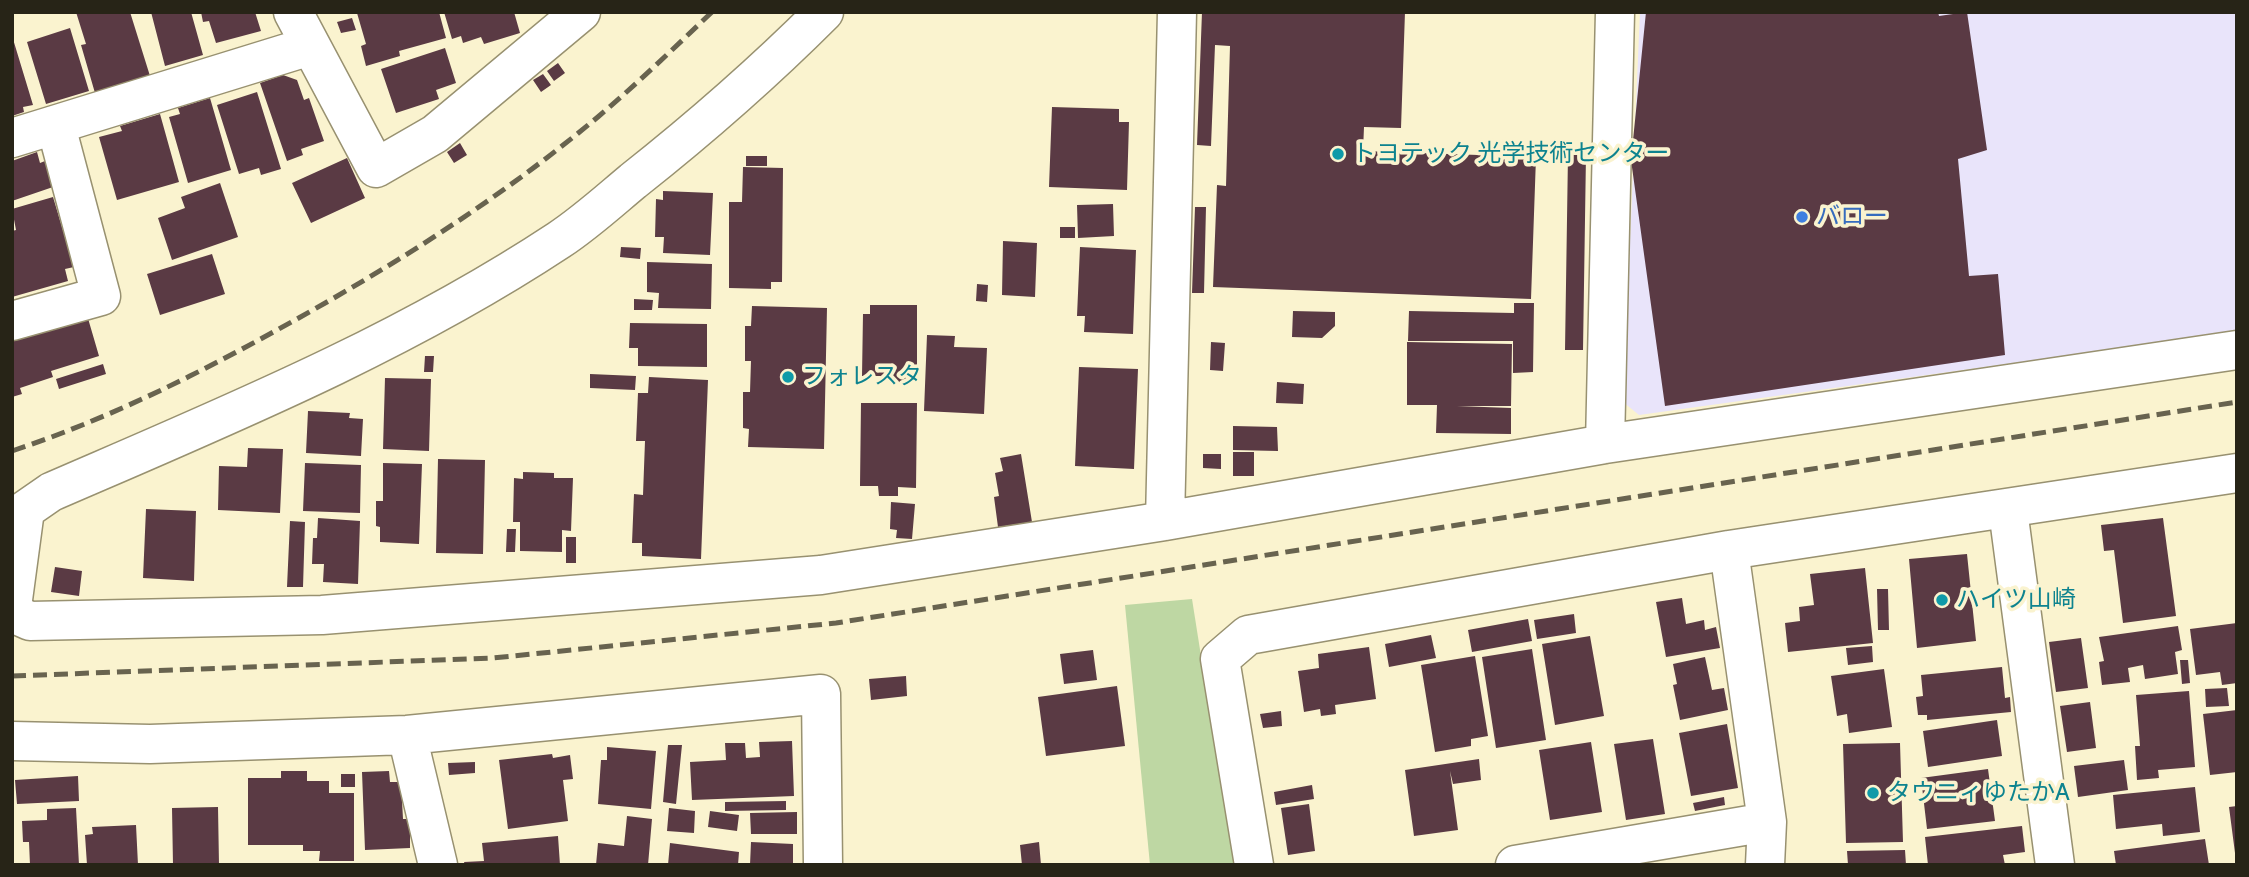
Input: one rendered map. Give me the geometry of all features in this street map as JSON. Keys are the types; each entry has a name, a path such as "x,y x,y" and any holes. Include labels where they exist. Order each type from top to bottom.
{"street":[{"path":"293,12 376,168 435,134 581,12"},
{"path":"12,607 25,510 51,492 299,384 449,308 550,246 665,156 776,60 824,12"},
{"path":"1164,522 1177,12"},
{"path":"1605,444 1615,12"},
{"path":"12,138 310,46"},
{"path":"12,321 101,296 55,126"},
{"path":"12,613 30,621 336,614 821,575 1164,522 1605,444 2237,350"},
{"path":"1254,865 1220,659 1248,635 1729,550 2008,510 2237,473"},
{"path":"2008,510 2055,865"},
{"path":"1729,550 1767,822 1765,865"},
{"path":"12,741 150,744 407,735 821,694 823,865"},
{"path":"407,735 438,865"},
{"path":"1519,864 1767,822"}],"shaded area":[{"path":"1640,12 2237,12 2237,332 1639,415 1623,402"}],"green space":[{"path":"1192,599 1234,865 1150,865 1125,605"}],"building":[{"path":"76,12 130,12 150,76 95,93 81,45 86,44"},
{"path":"151,12 191,12 203,55 165,66"},
{"path":"201,12 255,12 261,31 216,43 209,21 203,22"},
{"path":"439,12 446,38 399,51 400,56 366,66 361,46 366,44 357,13"},
{"path":"444,12 514,12 520,33 484,44 481,37 463,43 461,36 452,39"},
{"name":"トヨテック 光学技術センター","path":"1202,12 1405,12 1401,128 1364,127 1363,151 1536,157 1531,299 1213,287 1217,185 1226,186 1230,46 1215,45 1211,146 1197,145"},
{"name":"バロー","path":"1646,12 1938,12 1939,16 1967,12 1987,150 1958,159 1969,276 1998,274 2005,355 1665,406 1631,160"},
{"path":"352,18 356,30 341,33 337,22"},
{"path":"70,28 89,91 46,104 27,42"},
{"path":"13,39 33,105 23,107 24,112 12,116"},
{"path":"445,48 456,83 436,90 439,99 396,113 381,69"},
{"path":"558,63 565,73 554,81 547,71"},
{"path":"543,74 551,85 541,92 533,80"},
{"path":"283,75 297,80 304,100 309,98 324,141 301,149 303,155 287,161 260,83"},
{"path":"257,92 281,169 261,175 259,168 239,174 217,105"},
{"path":"210,98 231,170 188,183 169,117 180,114 178,108"},
{"path":"1052,107 1119,109 1119,122 1129,122 1127,190 1049,187"},
{"path":"160,114 179,182 117,200 99,137 122,131 120,126"},
{"path":"460,143 467,155 454,163 447,152"},
{"path":"1479,144 1519,146 1519,155 1479,153"},
{"path":"37,152 40,163 45,161 53,187 12,201 12,161"},
{"path":"1568,154 1586,154 1583,350 1565,350"},
{"path":"746,156 767,156 767,166 746,166"},
{"path":"347,158 365,198 311,223 292,183"},
{"path":"743,167 783,168 782,282 771,282 771,289 729,288 729,202 742,202"},
{"path":"220,183 238,237 172,260 158,218 185,208 181,197"},
{"path":"663,191 713,193 710,255 663,253 664,237 655,237 656,199 663,200"},
{"path":"53,197 74,267 65,269 68,281 12,297 12,231 16,230 12,209"},
{"path":"1113,204 1114,236 1078,238 1077,205"},
{"path":"1195,207 1206,207 1204,293 1192,293"},
{"path":"1060,227 1075,227 1075,238 1060,238"},
{"path":"1003,241 1037,243 1035,297 1002,295"},
{"path":"621,247 641,248 640,259 620,257"},
{"path":"1080,247 1136,250 1133,334 1084,332 1085,316 1077,316"},
{"path":"212,254 225,294 160,315 147,274"},
{"path":"647,262 712,264 711,309 658,308 659,293 647,292"},
{"path":"977,284 988,285 987,302 976,301"},
{"path":"634,299 653,300 652,310 634,310"},
{"path":"1514,303 1534,303 1533,372 1513,373 1513,341 1408,341 1409,311 1514,313"},
{"path":"870,305 917,305 917,383 888,382 888,376 862,376 863,314 870,314"},
{"name":"フォレスタ","path":"752,306 827,308 824,449 748,447 749,429 743,428 743,392 750,392 751,361 745,361 745,326 751,326"},
{"path":"1293,311 1335,312 1335,326 1322,338 1292,337"},
{"path":"87,315 99,356 51,371 53,377 20,388 22,394 12,397 12,338"},
{"path":"630,323 707,324 707,367 638,366 638,348 629,348"},
{"path":"927,335 955,336 954,347 987,348 984,414 924,411"},
{"path":"1211,342 1225,343 1223,371 1210,370"},
{"path":"1407,342 1512,344 1511,406 1457,406 1511,408 1511,434 1436,433 1437,405 1407,405"},
{"path":"425,356 434,356 433,372 424,372"},
{"path":"103,364 106,374 59,389 56,379"},
{"path":"1079,367 1138,369 1134,469 1075,466"},
{"path":"590,374 636,376 635,390 590,388"},
{"path":"649,377 708,380 701,559 642,556 642,543 632,543 634,494 643,495 645,441 636,441 638,393 648,393"},
{"path":"385,378 431,379 429,451 383,449"},
{"path":"1277,382 1304,384 1303,404 1276,403"},
{"path":"861,403 917,403 916,488 898,487 898,496 879,496 878,486 860,486"},
{"path":"308,411 350,413 349,418 363,419 361,456 306,453"},
{"path":"1233,426 1277,427 1278,451 1233,450"},
{"path":"248,448 283,449 280,513 218,510 219,466 247,467"},
{"path":"1233,452 1254,452 1254,476 1233,476"},
{"path":"1021,454 1032,522 998,527 994,497 999,496 995,473 1003,471 1000,458"},
{"path":"1203,454 1221,454 1221,469 1203,468"},
{"path":"438,459 485,460 483,554 436,553"},
{"path":"305,463 361,465 360,513 303,511"},
{"path":"383,463 422,464 419,544 380,542 380,527 376,526 376,501 383,501"},
{"path":"523,472 554,473 554,478 573,478 571,531 562,530 562,552 520,551 520,522 513,522 514,478 523,479"},
{"path":"891,502 915,504 912,539 896,538 897,530 890,529"},
{"path":"146,509 196,511 194,581 143,578"},
{"path":"318,518 360,521 358,584 323,582 324,564 312,564 313,538 317,538"},
{"path":"2163,518 2176,616 2123,623 2114,550 2104,551 2101,525"},
{"path":"290,521 305,522 303,587 287,587"},
{"path":"507,529 516,529 515,552 506,552"},
{"path":"566,537 576,537 576,563 566,563"},
{"name":"ハイツ山崎","path":"1967,554 1976,641 1917,648 1909,559"},
{"path":"55,567 82,571 79,596 51,592"},
{"path":"1865,568 1873,643 1788,652 1785,623 1800,621 1799,607 1814,605 1810,574"},
{"path":"1877,589 1888,589 1889,630 1878,630"},
{"path":"2063,595 2064,607 2051,608 2050,596"},
{"path":"1682,598 1686,624 1704,620 1705,630 1716,627 1720,648 1666,657 1656,602"},
{"path":"1574,614 1576,633 1537,639 1534,620"},
{"path":"1528,619 1532,641 1472,652 1468,630"},
{"path":"2237,623 2237,683 2222,685 2220,672 2196,675 2190,629"},
{"path":"2178,626 2182,650 2175,652 2178,674 2145,679 2143,665 2128,668 2130,682 2102,685 2099,662 2104,661 2099,637"},
{"path":"1431,635 1436,658 1389,667 1385,644"},
{"path":"1590,636 1604,716 1555,725 1542,644"},
{"path":"2081,638 2088,688 2056,692 2049,642"},
{"path":"1872,646 1873,662 1848,665 1846,648"},
{"path":"1369,647 1376,699 1335,705 1336,714 1321,716 1320,709 1304,712 1298,671 1319,668 1318,654"},
{"path":"1532,649 1546,740 1496,748 1482,657"},
{"path":"1093,650 1097,680 1064,684 1060,654"},
{"path":"1475,656 1488,736 1471,739 1471,746 1435,752 1421,665"},
{"path":"1705,657 1712,690 1724,688 1728,710 1680,720 1673,685 1677,684 1673,664"},
{"path":"2180,660 2188,660 2190,683 2182,684"},
{"path":"2002,667 2005,698 2010,697 2011,712 1927,720 1927,715 1918,715 1916,697 1923,696 1921,675"},
{"path":"1884,669 1892,727 1849,733 1847,714 1837,716 1831,676"},
{"path":"906,676 907,696 871,700 869,679"},
{"path":"1117,686 1125,746 1046,756 1038,697"},
{"path":"2227,688 2229,706 2206,707 2205,689"},
{"path":"2189,691 2195,767 2158,770 2159,778 2137,780 2135,746 2140,746 2136,695"},
{"path":"2090,702 2096,748 2067,752 2060,706"},
{"path":"2237,710 2237,772 2210,775 2203,714"},
{"path":"1281,711 1282,726 1263,728 1260,714"},
{"path":"1997,720 2002,756 1928,767 1923,731"},
{"path":"1727,724 1738,788 1691,796 1679,733"},
{"path":"1653,739 1665,814 1626,820 1614,744"},
{"path":"792,741 794,796 692,800 690,762 726,760 725,743 745,743 746,758 760,757 759,742"},
{"path":"1591,742 1602,812 1550,820 1539,750"},
{"name":"タウニィゆたかA","path":"1900,743 1903,842 1846,843 1843,744"},
{"path":"668,745 682,745 676,804 663,802"},
{"path":"607,747 656,751 651,809 598,804 601,760 607,760"},
{"path":"552,754 553,758 570,755 573,779 563,780 568,821 508,829 499,760"},
{"path":"1479,759 1481,780 1453,784 1450,771 1458,830 1414,836 1405,770"},
{"path":"2124,760 2128,790 2078,797 2074,766"},
{"path":"475,762 475,773 449,775 448,763"},
{"path":"1988,769 1995,821 1927,829 1921,778"},
{"path":"281,771 307,771 307,781 329,781 329,793 354,793 354,861 319,861 320,851 303,851 303,845 248,845 248,778 281,778"},
{"path":"389,771 390,782 401,782 403,819 410,819 410,848 365,850 362,772"},
{"path":"341,774 355,774 355,787 341,787"},
{"path":"78,776 79,801 17,804 15,780"},
{"path":"1312,785 1314,799 1276,805 1274,792"},
{"path":"2195,787 2200,832 2163,836 2162,824 2116,829 2113,795"},
{"path":"1724,797 1725,805 1695,811 1693,803"},
{"path":"786,801 786,810 725,811 725,802"},
{"path":"1309,804 1315,851 1288,855 1281,808"},
{"path":"2237,806 2237,852 2235,853 2229,807"},
{"path":"218,807 219,865 173,865 172,808"},
{"path":"76,808 79,865 30,865 29,842 23,842 22,821 47,820 47,809"},
{"path":"669,808 695,811 694,833 667,831"},
{"path":"710,811 739,815 737,831 708,827"},
{"path":"797,812 797,834 751,834 750,813"},
{"path":"627,816 652,819 648,865 596,865 598,843 624,846"},
{"path":"136,825 138,865 87,865 85,835 93,834 92,827"},
{"path":"2022,826 2025,852 2003,855 2005,865 1928,865 1925,837"},
{"path":"558,836 560,865 465,865 464,862 484,861 482,843"},
{"path":"2205,839 2209,865 2116,865 2114,851"},
{"path":"751,842 793,844 793,865 750,865"},
{"path":"1039,842 1041,865 1022,865 1020,845"},
{"path":"670,843 739,852 738,865 668,865"},
{"path":"1905,850 1906,865 1848,865 1847,851"}],"railway":[{"path":"12,451 81,426 180,381 277,330 402,257 523,176 599,116 712,12"},
{"path":"12,676 493,658 836,623 2237,402"}],"place":[{"name":"トヨテック 光学技術センター","path":"1338,154"},
{"name":"バロー","path":"1802,217"},
{"name":"フォレスタ","path":"788,377"},
{"name":"ハイツ山崎","path":"1942,600"},
{"name":"タウニィゆたかA","path":"1873,793"}]}
